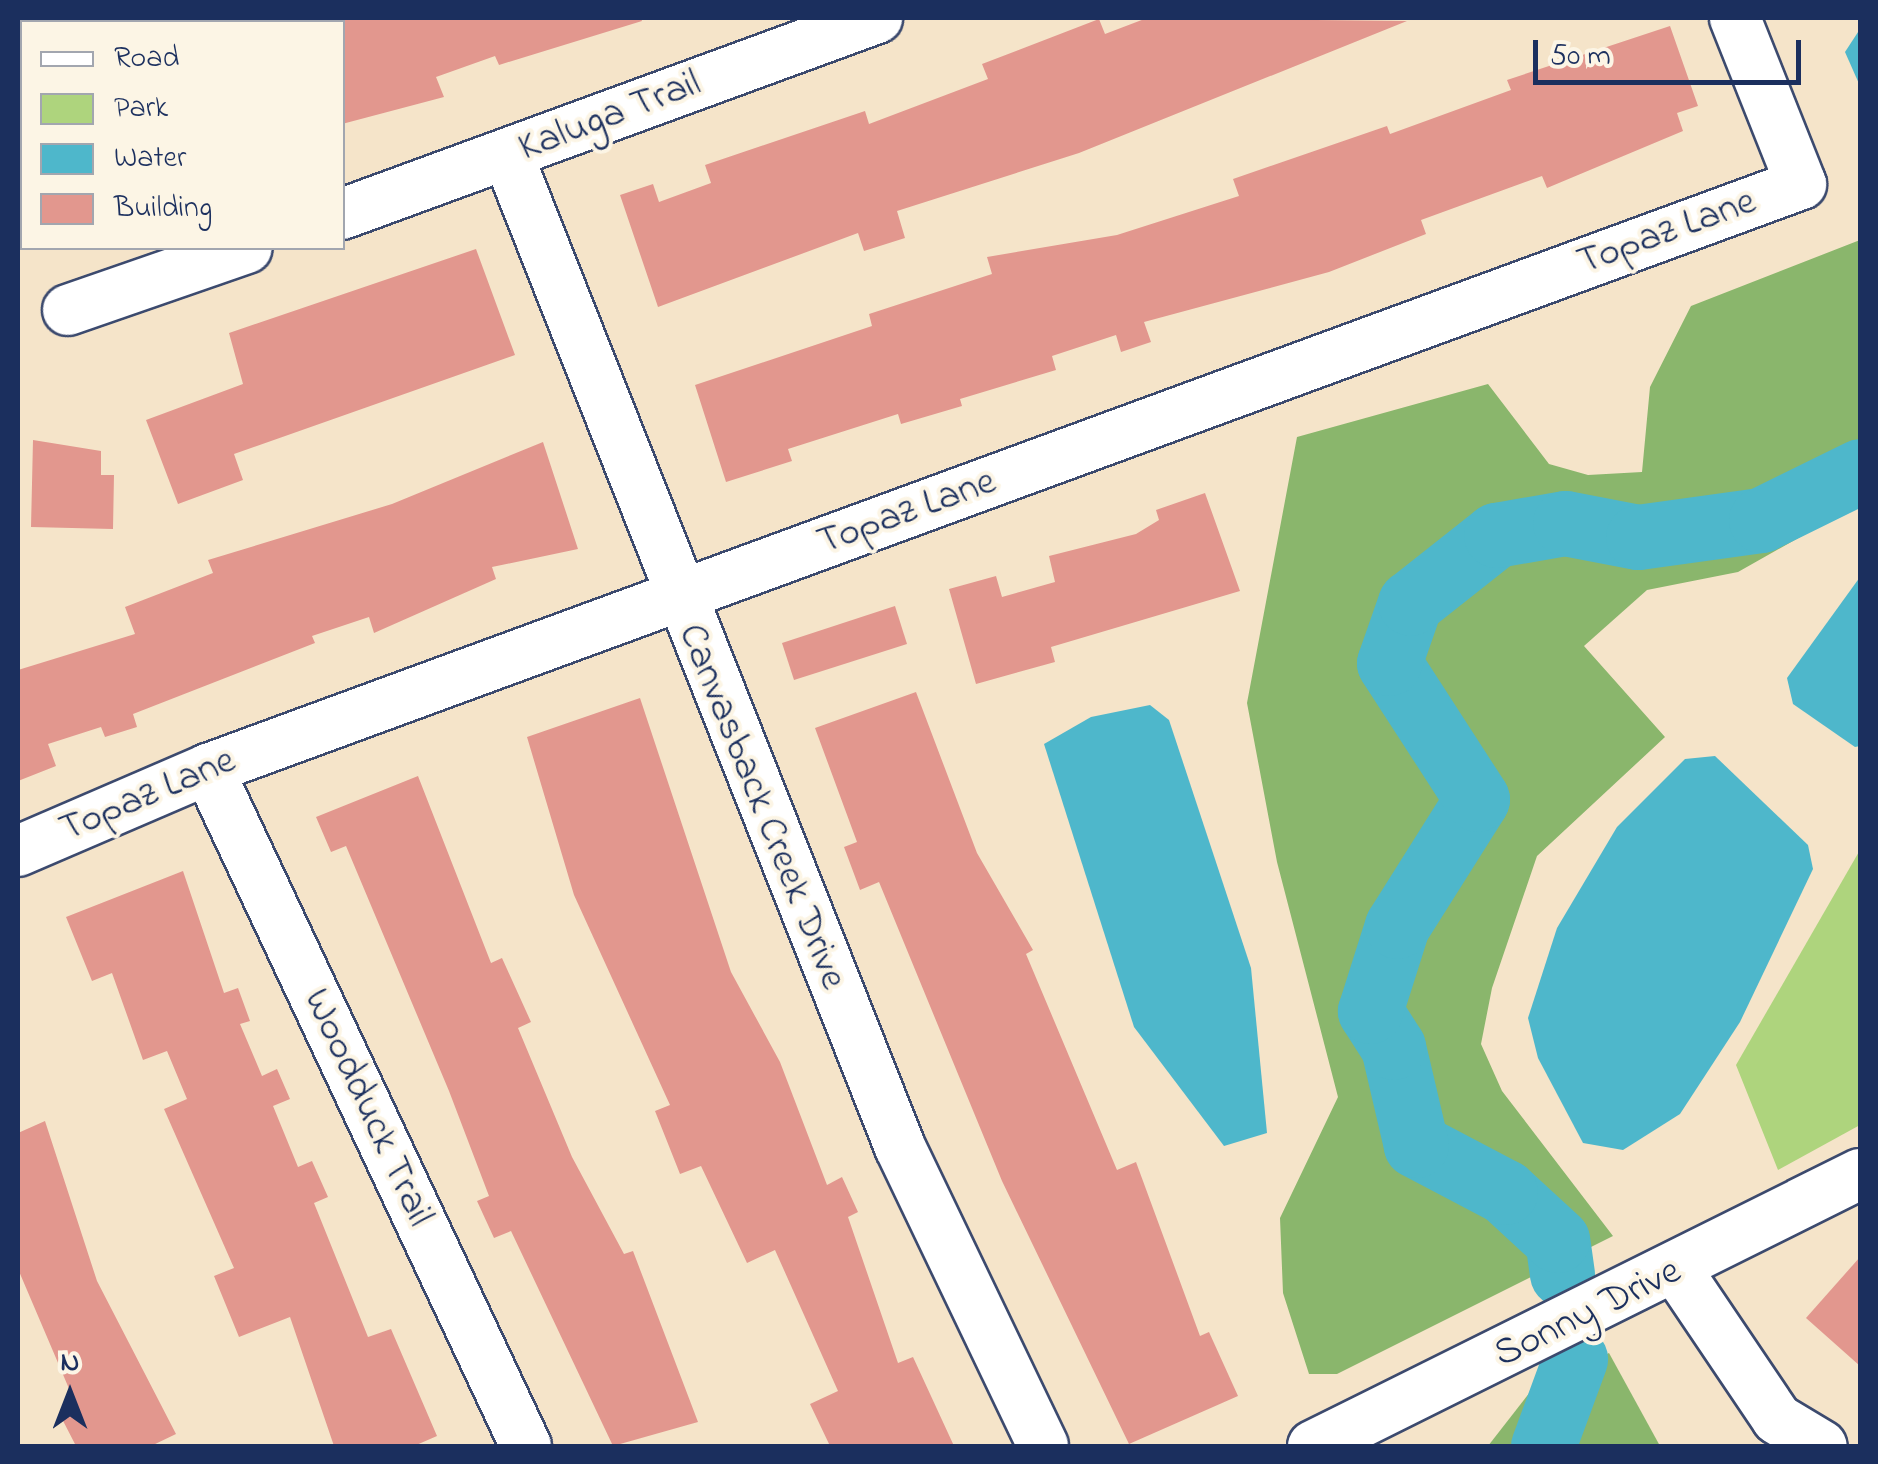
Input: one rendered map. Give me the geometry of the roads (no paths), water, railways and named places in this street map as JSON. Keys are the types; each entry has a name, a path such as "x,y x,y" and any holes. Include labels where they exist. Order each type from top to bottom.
{"street":[{"name":"Kaluga Trail","path":"345,213 877,18"},
{"name":"Topaz Lane","path":"18,851 208,769 1800,184 1735,18"},
{"name":"Canvasback Creek Drive","path":"508,156 676,598 900,1147 1043,1446"},
{"path":"68,310 241,250"},
{"name":"Woodduck Trail","path":"208,769 526,1446"},
{"name":"Sonny Drive","path":"1313,1446 1678,1272 1860,1174"},
{"path":"1678,1272 1776,1419 1822,1446"}],"water":[{"path":"1860,29 1860,86 1845,52"},
{"path":"1860,577 1860,746 1855,747 1793,704 1787,678"},
{"path":"1150,705 1169,720 1251,968 1267,1133 1224,1146 1134,1027 1044,744 1091,717"},
{"path":"1715,756 1808,845 1813,869 1740,1022 1680,1114 1623,1150 1583,1143 1538,1058 1528,1018 1557,928 1617,827 1685,759"}],"waterway":[{"path":"1562,1274 1557,1240 1505,1192 1416,1145 1393,1047 1370,1011 1397,926 1477,799 1389,663 1410,603 1496,535 1565,523 1638,537 1761,520 1860,471"},
{"path":"1543,1446 1575,1359"}]}
